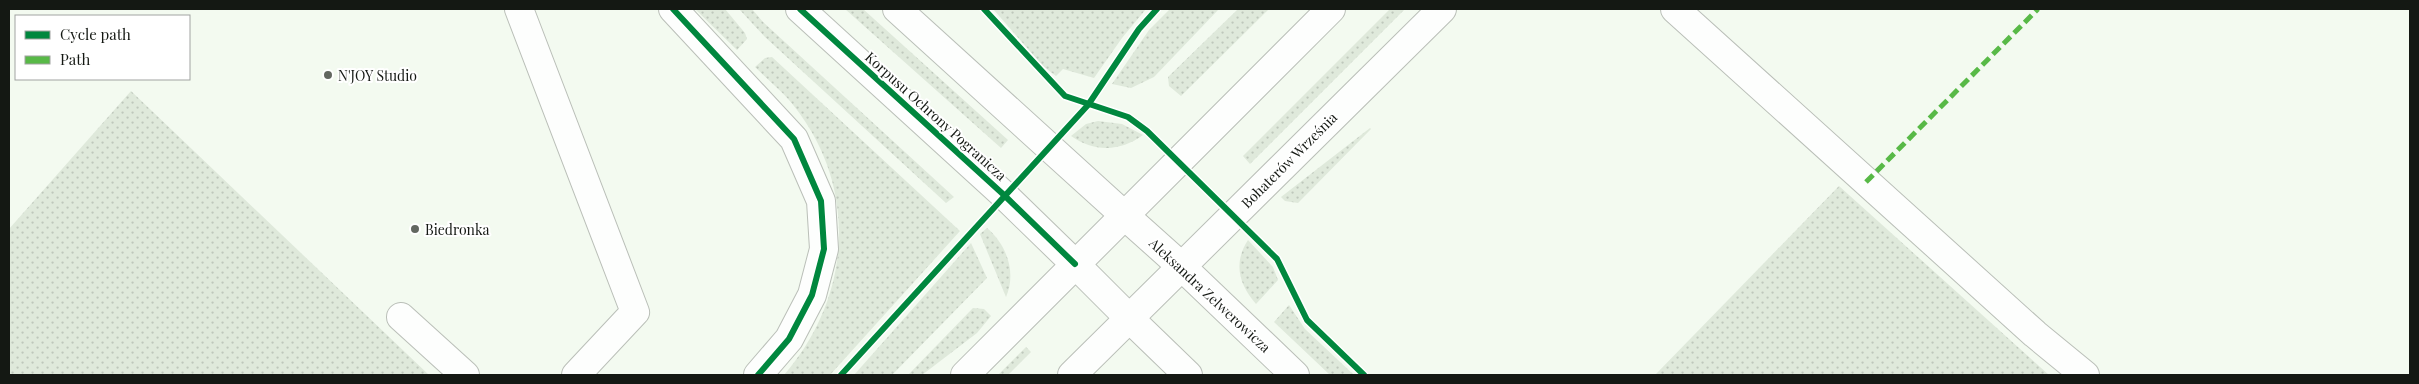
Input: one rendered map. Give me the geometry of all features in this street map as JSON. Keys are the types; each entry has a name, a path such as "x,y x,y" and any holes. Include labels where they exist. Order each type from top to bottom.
{"street":[{"path":"519,9 636,312 576,375"},
{"path":"673,9 794,139 821,201 824,249 812,295 788,339 758,375"},
{"name":"Korpusu Ochrony Pogranicza","path":"800,9 1004,196 1075,264"},
{"path":"897,9 1124,215"},
{"path":"965,375 1331,9"},
{"name":"Bohaterów Września","path":"1072,375 1442,9"},
{"path":"1675,9 2027,327 2084,375"},
{"name":"Aleksandra Zelwerowicza","path":"1124,215 1181,266 1295,375"},
{"path":"1075,264 1188,375"},
{"path":"401,317 465,375"}],"green space":[{"path":"695,9 725,9 745,33 747,39 737,50"},
{"path":"739,9 752,9 763,22 954,197 946,203 765,37"},
{"path":"845,9 863,9 1008,140 1001,148"},
{"path":"993,9 1146,9 1122,38 1094,78 1063,69 1056,76 1043,66"},
{"path":"1170,9 1219,9 1154,77 1131,88 1112,84 1149,30"},
{"path":"1238,9 1269,9 1181,96 1169,86 1168,77"},
{"path":"1390,9 1405,9 1250,164 1243,156"},
{"path":"772,57 960,231 830,375 784,375 806,346 822,314 833,281 839,247 838,213 832,179 819,146 795,107 755,67 765,58"},
{"path":"131,91 429,375 9,375 9,229"},
{"path":"1098,121 1122,124 1143,135 1125,145 1107,148 1089,145 1071,136 1086,124"},
{"path":"1370,128 1298,203 1285,201 1281,197"},
{"path":"1839,186 2049,375 1655,375"},
{"path":"987,228 1000,242 1008,259 1010,278 1006,297 980,234"},
{"path":"1248,240 1273,267 1278,280 1256,304 1245,289 1240,274 1239,265 1243,249"},
{"path":"971,243 987,278 892,375 854,375"},
{"path":"1289,305 1305,329 1354,375 1330,375 1274,322"},
{"path":"973,308 984,309 991,316 977,333 922,375 908,375"},
{"path":"1026,347 1031,352 1008,375 998,375"}],"marked path":[{"path":"1866,182 2038,9"}],"cycle path":[{"path":"673,9 794,139 821,201 824,249 812,295 789,339 758,375"},
{"path":"800,9 1004,195 1075,264"},
{"path":"984,9 1065,96 1128,117 1147,131 1277,259 1307,320 1364,375"},
{"path":"841,375 1088,105 1139,29 1157,9"}],"place":[{"name":"N'JOY Studio","path":"328,75"},
{"name":"Biedronka","path":"415,229"}]}
